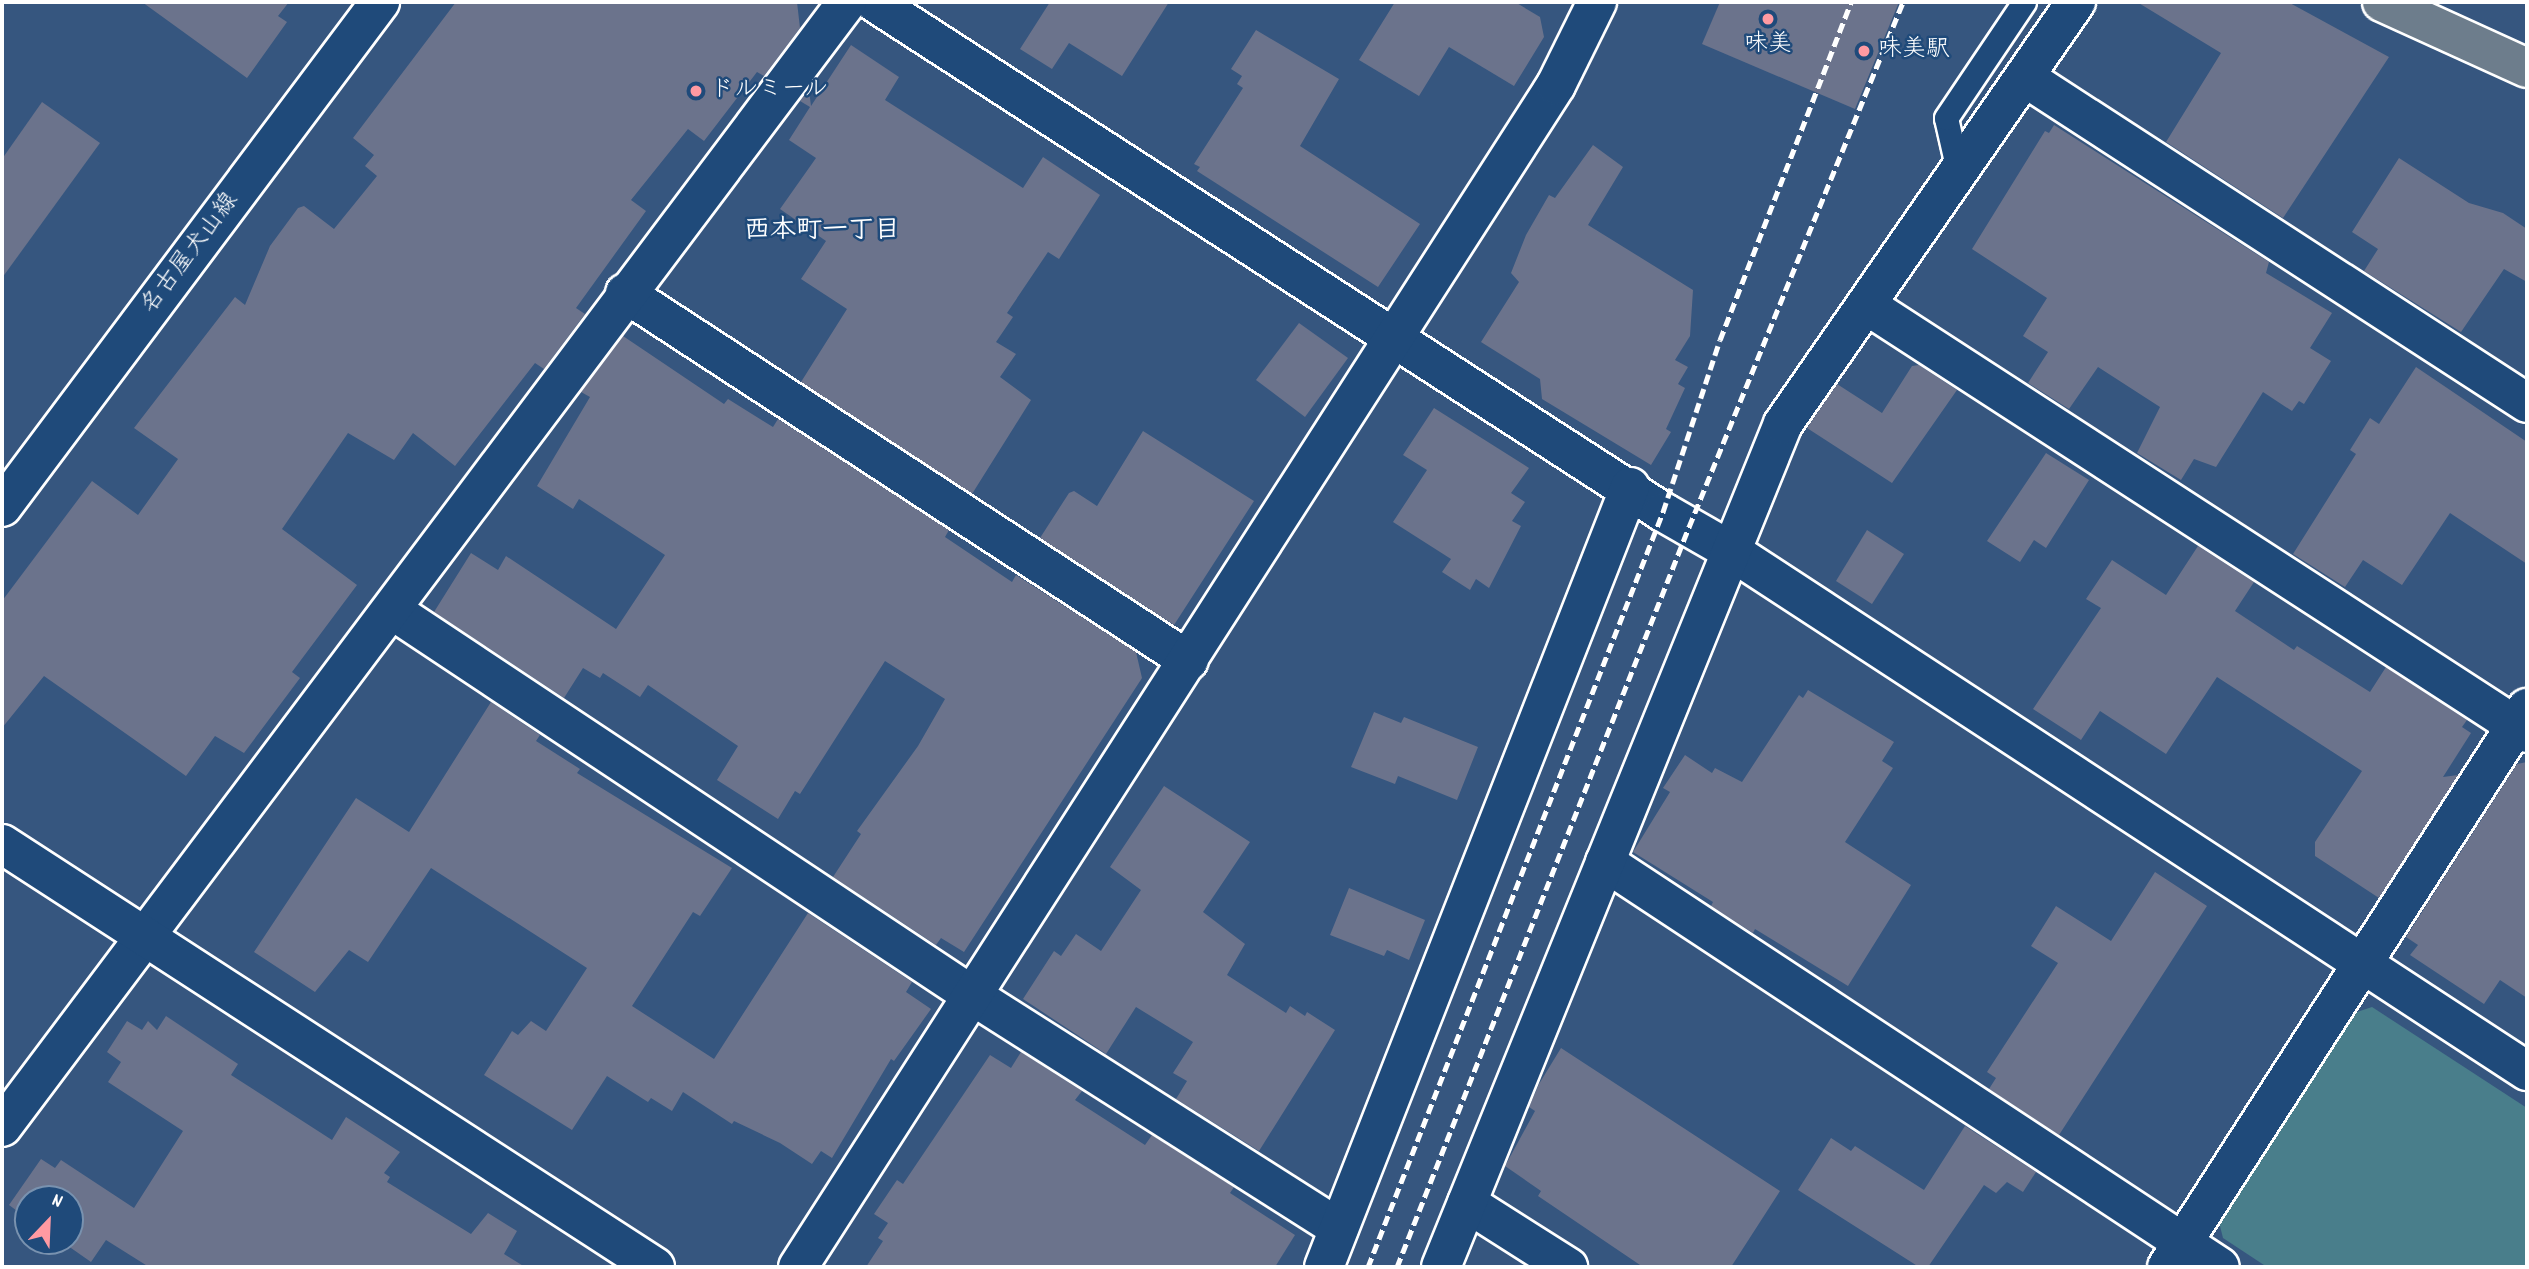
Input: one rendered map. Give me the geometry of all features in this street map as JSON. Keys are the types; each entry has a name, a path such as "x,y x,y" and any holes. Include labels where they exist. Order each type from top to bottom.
{"main road":[{"path":"2382,2 2527,68"}],"street":[{"name":"名古屋犬山線","path":"2,507 380,2"},
{"path":"2,1127 149,937 625,293 847,2"},
{"path":"874,2 1731,551 2527,1071"},
{"path":"798,1267 1398,337 1556,85 1597,2"},
{"path":"1441,1267 1783,424 1959,175 2076,2"},
{"path":"2026,78 2527,404"},
{"path":"625,293 1189,661"},
{"path":"1868,306 2523,723 2361,964 2175,1255"},
{"path":"1324,1267 1630,487"},
{"path":"391,610 973,996 1339,1228"},
{"path":"2,844 655,1267"},
{"path":"1605,862 2175,1255 2220,1267"},
{"path":"1467,1203 1568,1267"}],"lane":[{"path":"1959,175 1946,118 2024,2"}],"green space":[{"path":"2372,1007 2527,1108 2527,1267 2267,1267 2223,1238 2219,1222 2354,1013"}],"building":[{"path":"142,2 289,2 278,16 287,22 247,78"},
{"path":"456,2 797,2 800,28 764,76 757,72 704,141 688,129 631,200 646,211 576,308 585,314 544,369 535,363 455,466 413,433 394,460 348,433 282,529 357,585 292,672 300,678 244,753 215,736 186,776 44,676 2,728 2,601 92,481 138,515 178,459 134,428 235,297 245,305 270,246 298,208 304,206 334,229 377,176 365,166 374,155 353,138"},
{"path":"1050,2 1169,2 1122,76 1069,43 1052,69 1020,49"},
{"path":"1395,2 1515,2 1540,17 1544,37 1514,86 1449,47 1419,96 1359,60"},
{"path":"1720,2 1899,2 1855,109 1702,44"},
{"path":"2137,2 2288,2 2389,57 2283,218 2166,142 2221,53"},
{"path":"1256,30 1339,79 1300,146 1420,224 1378,287 1197,171 1200,167 1194,164 1243,88 1237,84 1242,76 1231,69"},
{"path":"851,45 899,77 885,100 1023,188 1043,157 1100,195 1059,259 1048,252 1007,313 1013,317 996,342 1016,354 1000,377 1031,400 972,494 801,382 847,309 801,279 826,241 780,209 816,158 789,140 810,107 800,101 809,90 811,106"},
{"path":"42,102 100,143 2,278 2,159"},
{"path":"2054,125 2269,262 2266,273 2332,313 2310,348 2331,361 2304,404 2299,401 2292,411 2263,392 2216,467 2194,459 2181,480 2137,453 2160,407 2098,367 2069,409 2028,383 2048,352 2023,336 2047,298 1972,249 2045,131 2049,133"},
{"path":"1593,145 1623,167 1588,225 1693,290 1690,336 1675,360 1688,367 1678,384 1685,388 1666,429 1671,432 1651,465 1542,399 1540,379 1481,342 1519,282 1511,273 1526,235 1549,195 1555,198"},
{"path":"2399,158 2469,203 2503,213 2527,229 2527,282 2504,269 2461,332 2364,271 2378,249 2352,232"},
{"path":"1299,323 1348,358 1305,417 1256,380"},
{"path":"623,336 724,404 728,399 773,427 778,419 949,530 945,537 1012,582 1016,575 1136,652 1142,678 964,952 941,938 936,945 833,877 861,834 857,831 918,746 945,699 885,661 800,794 795,791 778,819 717,780 738,746 648,685 640,697 603,673 600,678 583,668 564,698 434,612 471,553 498,570 506,556 616,629 665,555 579,499 573,509 537,486 590,397 581,392"},
{"path":"1919,365 1957,390 1892,483 1807,428 1837,384 1882,413 1912,366"},
{"path":"2416,367 2527,442 2527,564 2450,513 2402,585 2363,560 2345,587 2293,554 2356,454 2350,450 2370,418 2379,424"},
{"path":"1434,408 1529,468 1511,493 1525,502 1512,521 1521,526 1489,588 1476,579 1470,590 1442,572 1451,559 1393,522 1427,470 1403,455"},
{"path":"1143,431 1254,501 1174,625 1040,538 1069,493 1074,491 1097,506"},
{"path":"2046,453 2089,480 2046,548 2034,540 2020,562 1987,541"},
{"path":"1867,530 1904,554 1872,604 1836,581"},
{"path":"2198,546 2254,582 2235,611 2294,650 2297,646 2370,692 2386,667 2467,720 2462,727 2471,733 2443,777 2458,775 2379,898 2315,856 2315,842 2362,771 2217,677 2166,754 2100,711 2081,740 2033,709 2101,608 2086,599 2112,560 2166,595"},
{"path":"1808,690 1894,742 1882,761 1893,768 1845,842 1911,885 1848,986 1755,929 1753,933 1711,906 1713,902 1633,852 1670,792 1663,788 1685,755 1712,773 1715,768 1742,782 1799,695 1803,698"},
{"path":"491,702 540,735 536,741 580,769 577,773 732,868 700,916 693,912 632,1006 714,1059 808,913 912,982 906,992 931,1009 894,1061 891,1059 832,1158 821,1151 812,1164 780,1143 734,1121 732,1124 683,1092 672,1111 651,1098 648,1102 607,1076 572,1130 484,1075 512,1031 518,1035 531,1021 546,1031 587,968 431,868 368,962 349,950 315,992 254,952 356,798 409,832"},
{"path":"1374,712 1401,723 1404,717 1478,747 1457,800 1398,776 1395,784 1351,767"},
{"path":"2527,762 2527,998 2500,980 2484,1004 2410,955 2418,945 2406,937 2517,764"},
{"path":"1164,786 1250,842 1203,912 1245,944 1227,975 1286,1013 1290,1006 1305,1016 1307,1012 1335,1030 1259,1151 1176,1099 1187,1081 1173,1073 1193,1042 1136,1007 1106,1054 1023,999 1054,951 1061,956 1076,934 1101,951 1141,890 1110,867"},
{"path":"2155,872 2207,906 2059,1135 1989,1089 1996,1078 1987,1072 2058,963 2031,946 2056,906 2111,941"},
{"path":"1349,888 1425,920 1409,960 1387,950 1384,956 1330,935"},
{"path":"166,1016 238,1064 231,1075 332,1140 346,1117 400,1152 384,1173 390,1177 387,1182 471,1234 488,1213 517,1231 504,1254 525,1267 149,1267 106,1240 91,1262 81,1255 84,1255 84,1185 23,1185 41,1159 55,1168 61,1160 134,1208 183,1131 108,1082 121,1062 107,1052 127,1021 142,1030 148,1021 157,1030"},
{"path":"1561,1048 1780,1191 1731,1267 1643,1267 1538,1196 1541,1191 1505,1166 1535,1111 1529,1107 1539,1084"},
{"path":"1021,1052 1082,1091 1075,1100 1145,1145 1152,1135 1234,1187 1230,1193 1295,1235 1275,1267 866,1267 883,1241 878,1238 888,1223 874,1214 897,1180 903,1184 990,1055 1011,1068"},
{"path":"1965,1126 2036,1172 2023,1192 2007,1182 1996,1193 1984,1185 1928,1267 1919,1267 1798,1190 1831,1138 1851,1151 1855,1146 1924,1190"}],"railway":[{"path":"1368,1267 1663,512 1720,340 1851,2"},
{"path":"1397,1267 1689,527 1903,2"}],"place":[{"name":"味美","path":"1768,19"},
{"name":"味美駅","path":"1864,51"},
{"name":"ドルミール","path":"696,91"}],"district":[{"name":"西本町一丁目","path":"822,232"}]}
